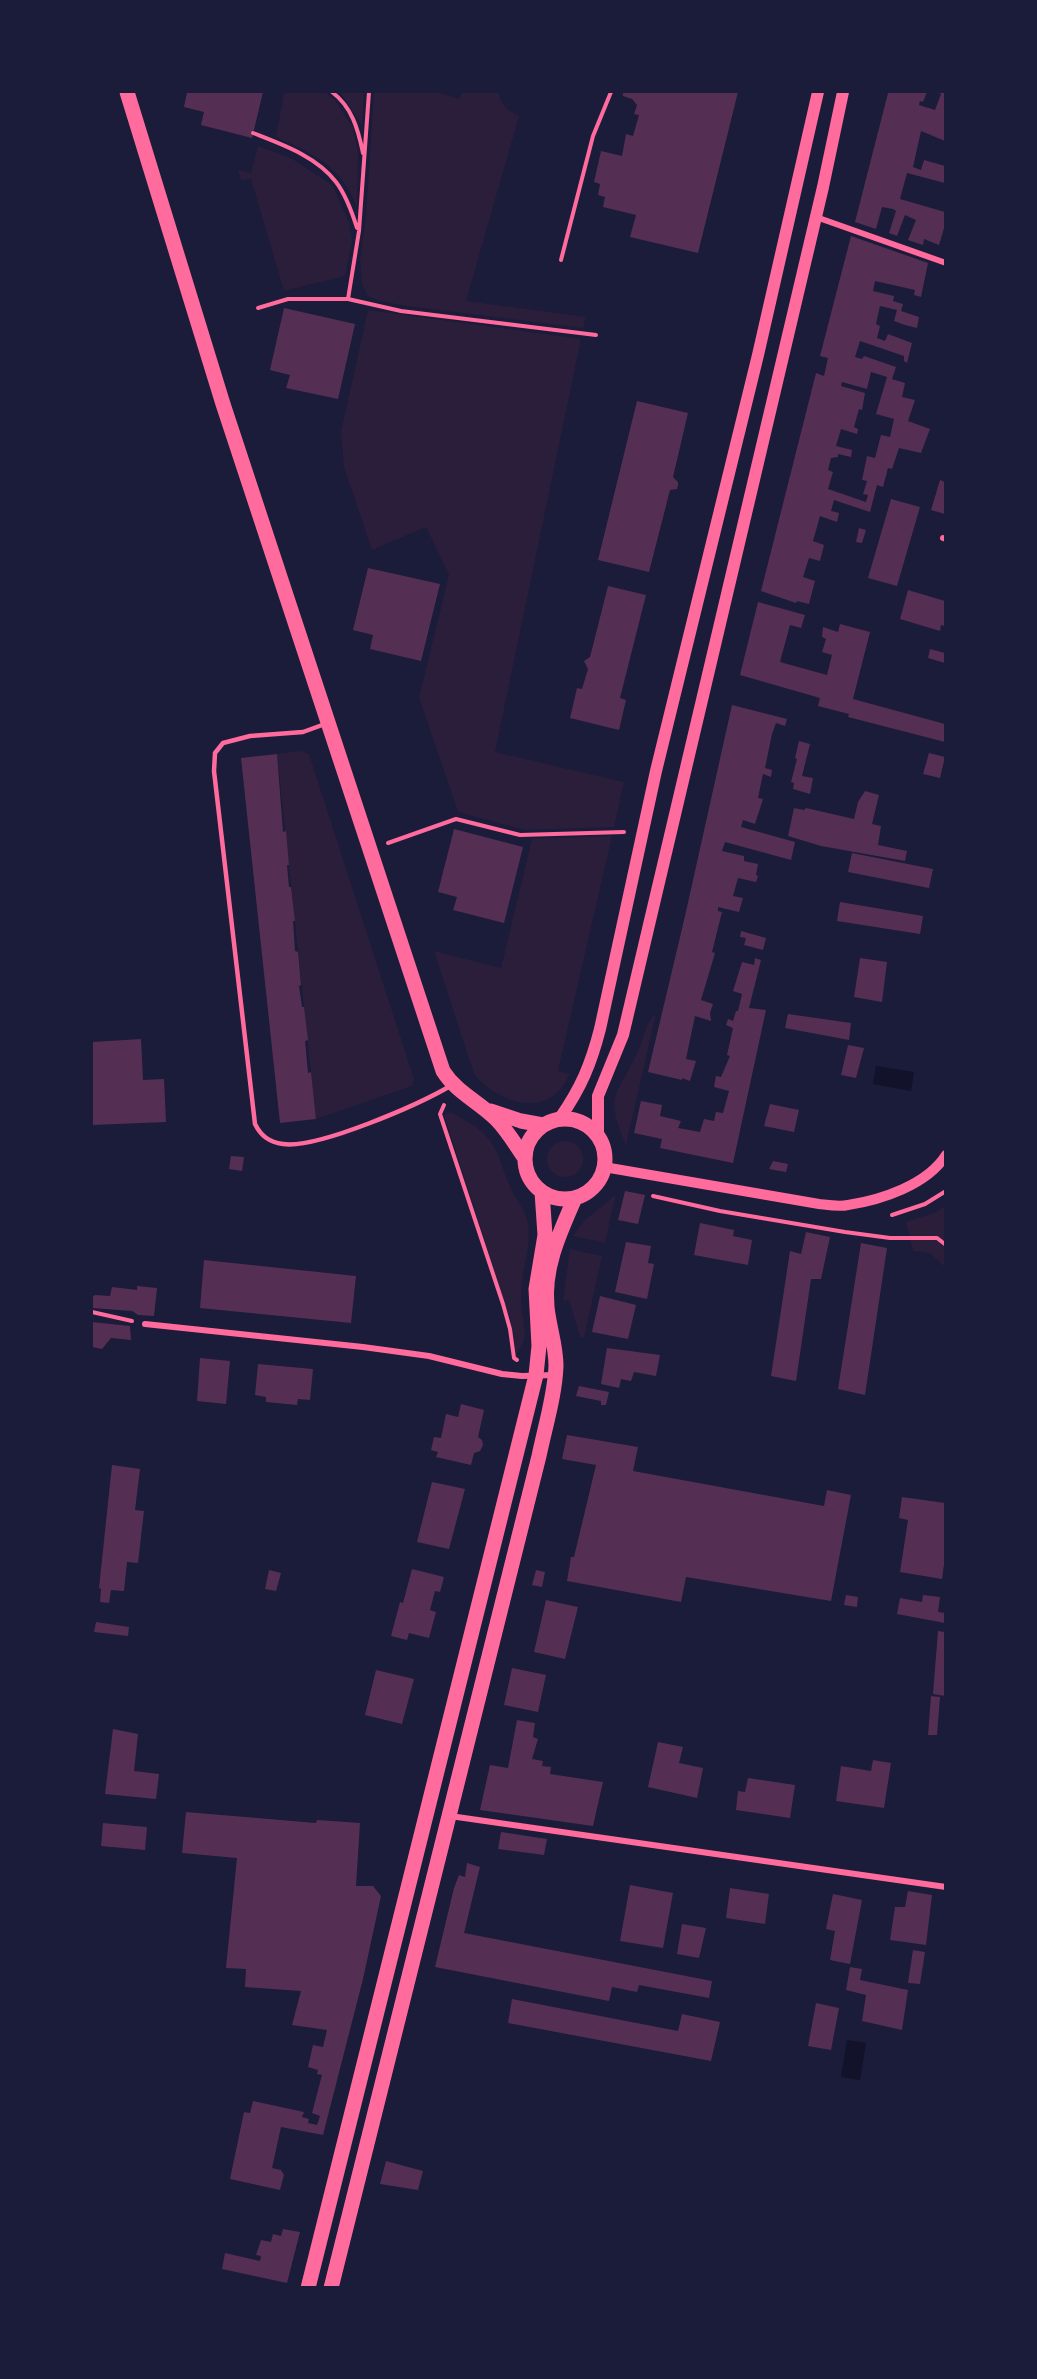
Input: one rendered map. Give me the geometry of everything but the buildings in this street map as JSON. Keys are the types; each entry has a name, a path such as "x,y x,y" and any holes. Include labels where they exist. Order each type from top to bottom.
{"main road":[{"path":"127,92 216,382 443,1071 452,1085 495,1118 524,1157"},
{"path":"560,1118 580,1089 594,1053 681,663 756,366 818,92"},
{"path":"598,1135 585,1124 568,1118 560,1118 543,1125 533,1133 526,1145 524,1157 528,1177 542,1192 558,1198 575,1198 594,1186 604,1167 605,1156 598,1135 598,1096 623,1035 816,216 843,92"},
{"path":"480,1107 521,1121 543,1125"},
{"path":"308,2288 536,1375 539,1346 536,1288 545,1235 542,1192"},
{"path":"331,2288 539,1456 555,1375 555,1351 547,1305 547,1290 557,1238 575,1198"}],"street":[{"path":"816,216 945,262"},
{"path":"604,1167 819,1204 846,1206 900,1190 922,1178 940,1164 945,1155"},
{"path":"145,1324 429,1356 502,1374 555,1375"},
{"path":"448,1815 945,1887"}],"lane":[{"path":"328,723 303,732 250,736 223,743 215,753 214,771 255,1124 261,1135 282,1144 299,1145 325,1138 423,1102 452,1085"}],"path":[{"path":"332,92 339,97 357,125 364,159"},
{"path":"348,299 359,231 369,92"},
{"path":"561,260 593,136 611,92"},
{"path":"253,133 310,160 336,181 350,206 359,231"},
{"path":"258,308 288,299 348,299 401,311 596,334"},
{"path":"369,850 456,819 520,835 618,831 642,835"},
{"path":"452,1085 440,1114 503,1304 510,1329 514,1358 536,1375"},
{"path":"644,1193 720,1211 845,1232 890,1238 937,1238 945,1245"},
{"path":"92,1312 145,1324"}],"shaded area":[{"path":"284,92 325,92 335,100 353,128 358,152 357,207 343,181 325,163 276,137"},
{"path":"340,92 364,92 362,125"},
{"path":"374,92 437,92 459,99 462,92 499,92 505,107 519,116 466,301 586,317 583,328 407,306 380,301 368,296 362,285 360,260 366,216"},
{"path":"258,146 291,158 332,185 349,222 352,242 345,276 284,291 251,179 241,180 238,170 251,173"},
{"path":"368,310 581,339 495,752 624,782 614,827 525,830 458,812 419,697 449,575 426,527 372,550 344,467 341,432"},
{"path":"301,751 309,754 414,1079 412,1086 316,1119 277,754"},
{"path":"612,836 558,1071 570,1074 558,1092 543,1101 532,1103 510,1100 490,1089 474,1074 434,951 501,968 532,839"},
{"path":"656,1014 626,1145 616,1114 616,1095 638,1051 647,1026"},
{"path":"876,1066 914,1072 911,1091 873,1084"},
{"path":"453,1113 476,1127 491,1142 527,1218 529,1241 521,1292 525,1335 521,1348 516,1353 511,1321 444,1115"},
{"path":"565,1141 577,1147 583,1159 577,1171 565,1177 553,1171 547,1159 553,1147"},
{"path":"615,1197 605,1243 573,1236 584,1221"},
{"path":"945,1206 945,1267 930,1253 913,1251 906,1222 936,1212"},
{"path":"570,1249 602,1256 584,1338 580,1337 569,1300 563,1301"},
{"path":"847,2040 866,2043 860,2080 841,2077"}]}
